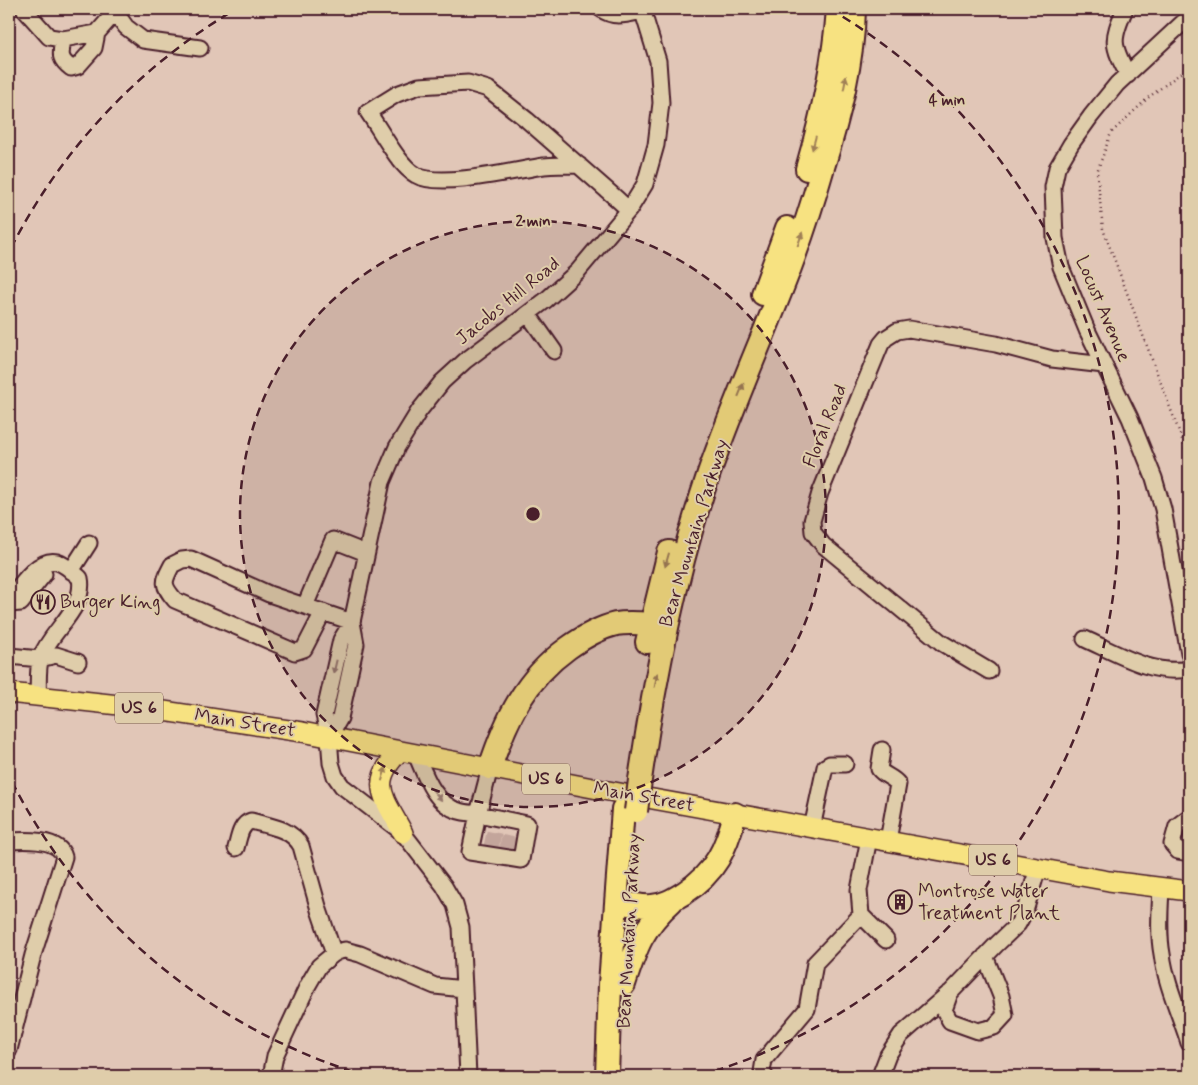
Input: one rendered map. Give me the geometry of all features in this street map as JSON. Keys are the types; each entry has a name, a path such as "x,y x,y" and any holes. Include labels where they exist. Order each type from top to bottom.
{"highway":[{"name":"Bear Mountain Parkway","path":"607,1076 614,930 630,810 640,680 651,624 676,528 696,464 773,268 807,170 828,84 838,9"},
{"name":"Bear Mountain Parkway","path":"633,778 681,566 712,464 790,268 832,140 845,83 854,9"},
{"path":"490,768 503,732 520,699 533,680 561,653 582,639 610,626 628,623 651,624"},
{"name":"Bear Mountain Parkway","path":"621,1076 629,904 630,810"},
{"path":"624,984 634,954 645,931 658,914 674,899 698,882 714,866 725,846 735,814"},
{"path":"629,904 650,906 666,903 674,899"}],"main road":[{"name":"Main Street","path":"9,693 137,707 219,719 408,752 812,828 1038,868 1189,891"},
{"path":"403,833 382,793 381,785 384,769 408,752"}],"street":[{"path":"24,9 49,37 63,39 97,33"},
{"path":"601,9 617,16 642,10"},
{"path":"1125,9 1114,37 1118,56 1128,75"},
{"path":"63,39 61,58 71,68 78,66 94,48 97,33 116,10 126,27 143,40 200,48"},
{"name":"Jacobs Hill Road","path":"468,1076 461,927 455,905 444,886 403,833 342,786 334,776 324,715 341,640 352,622 382,482 397,447 418,411 442,382 464,361 546,300 578,271 629,210 644,184 656,144 661,103 658,61 642,10"},
{"name":"Locust Avenue","path":"1189,17 1118,84 1091,116 1057,168 1053,187 1055,238 1062,267 1087,330 1130,418 1154,478 1163,509 1189,654"},
{"path":"579,165 547,166 452,180 428,180 416,175 402,164 368,112 397,94 419,86 468,83 488,88 527,120 579,165 629,210"},
{"path":"528,314 554,351"},
{"name":"Floral Road","path":"989,671 942,643 823,545 813,532 812,522 820,493 880,344 897,331 909,329 932,332 996,344 1052,359 1104,366"},
{"path":"305,606 333,540 366,553"},
{"path":"71,571 89,543"},
{"path":"323,612 304,649 295,652 175,600 165,589 165,579 172,565 182,560 192,559 269,594 323,612 352,622"},
{"path":"9,600 31,574 47,562 58,562 80,578 82,588 76,603 43,654"},
{"path":"9,604 21,603 39,578 47,572 55,570 65,575 73,583 73,591 45,637 38,696"},
{"path":"1085,639 1122,656 1160,670 1175,672 1189,669"},
{"path":"9,656 56,655 78,662"},
{"path":"882,750 879,769 898,784 888,841"},
{"path":"408,752 441,800 458,811 478,814 511,823 527,824 521,860 506,854 490,851 470,852 478,814 490,768"},
{"path":"812,828 825,767 830,764 844,764"},
{"path":"1189,817 1177,826 1172,844 1178,851 1189,853"},
{"path":"236,848 242,826 246,822 251,821 289,832 297,839 301,846 334,954"},
{"path":"869,838 859,890 861,915 886,940"},
{"path":"9,840 44,842 58,847 64,857 33,955 9,1050"},
{"path":"880,1076 888,1055 901,1035 950,993 1018,924 1025,911 1038,868"},
{"path":"1161,888 1160,936 1162,954 1165,970 1189,1044"},
{"path":"765,1076 762,1072 764,1060 807,1009 815,963 861,915"},
{"path":"271,1076 276,1056 308,985 320,966 334,954 345,950 360,954 435,986 464,989"},
{"path":"950,993 944,1010 950,1021 978,1031 994,1027 1005,1015 1001,996 985,956"}],"path":[{"path":"1189,67 1149,97 1111,133 1096,172 1103,229 1189,458"}],"tunnel":[{"path":"491,847 496,823"},
{"path":"506,851 511,826"}],"place":[{"name":"Burger King","path":"43,602"},
{"name":"Montrose Water Treatment Plant","path":"900,902"}]}
